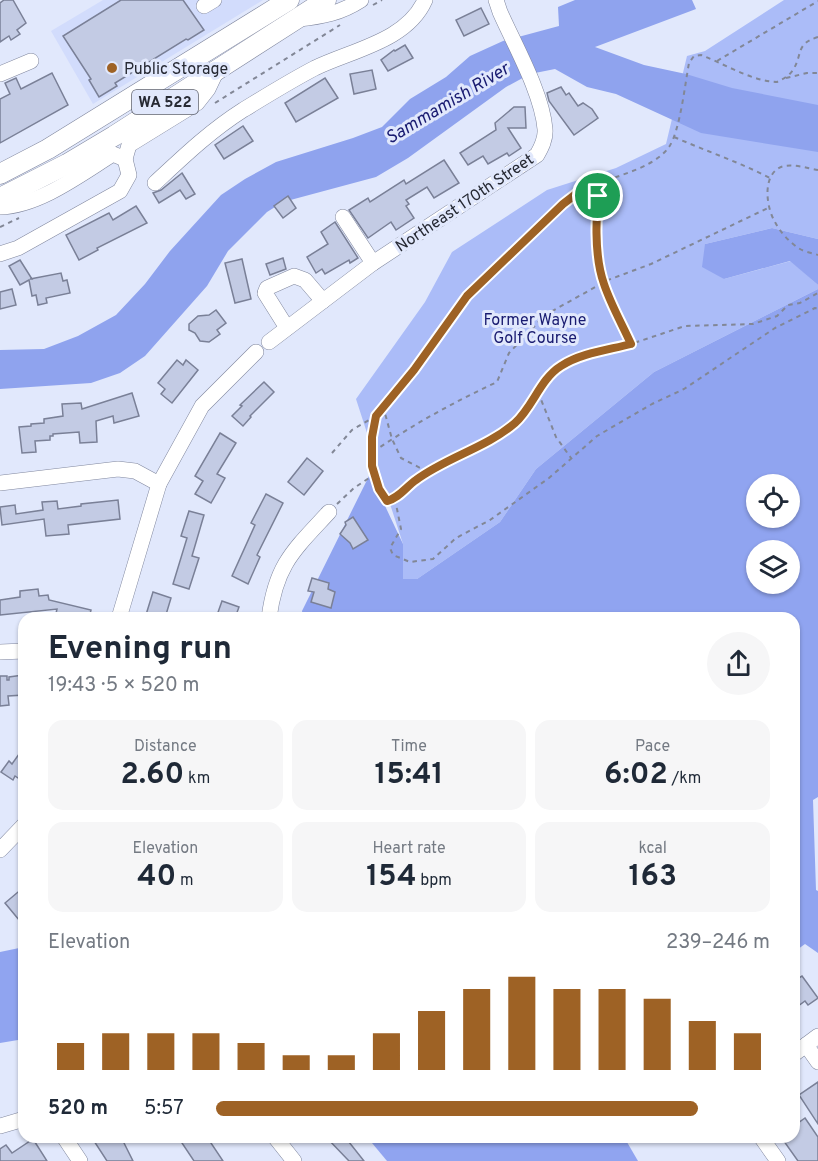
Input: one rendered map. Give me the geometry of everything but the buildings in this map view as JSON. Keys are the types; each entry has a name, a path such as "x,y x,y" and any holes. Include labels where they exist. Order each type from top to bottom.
{"main road":[{"name":"WA 522","path":"0,174 292,9 326,0"},
{"name":"WA 522","path":"0,198 67,164 218,69 292,9"}],"street":[{"path":"155,183 204,138 242,111 313,69 386,38 401,29 421,10 425,0"},
{"path":"292,9 323,17 363,5"},
{"name":"Northeast 170th Street","path":"269,342 373,263 537,155 546,131 533,85 498,6"},
{"path":"0,74 31,61"},
{"path":"0,254 18,248 120,191 129,175 125,159 129,145 197,103 208,89 218,69"},
{"path":"0,207 28,203 113,154 125,159"},
{"path":"343,217 373,263"},
{"path":"287,328 265,293 267,288 294,276 305,280 323,301"},
{"path":"122,612 159,484 202,406 256,352"},
{"path":"0,483 118,469 135,471 159,484"},
{"path":"270,612 272,594 287,558 329,512"},
{"path":"0,652 18,651"},
{"path":"0,850 18,831"},
{"path":"806,1045 818,1062"},
{"path":"0,1126 18,1121"},
{"path":"68,1143 80,1161"},
{"path":"280,1143 294,1161"},
{"path":"765,1143 778,1161"}],"path":[{"path":"363,5 382,0"},
{"path":"717,61 818,1"},
{"path":"207,108 345,22"},
{"path":"785,78 793,71 799,50 806,42 818,37"},
{"path":"818,72 785,78 777,82 766,82 701,55 694,56 688,63 674,137 668,148 649,163 601,182 576,194 563,204 467,296 414,370 383,406 376,416 372,437 372,466 379,489 387,501 395,499 428,472 496,436 516,422 560,366 584,356 631,344 685,326 753,324 777,316 788,305 800,303 818,293"},
{"path":"674,137 770,178"},
{"path":"818,170 788,166 779,168 770,178 768,186 773,220 784,235 800,250 818,255"},
{"path":"601,182 596,238 603,283 631,344"},
{"path":"373,452 466,396 497,382 509,353 545,315 603,283 651,264 770,207"},
{"path":"395,499 401,529 390,548 393,555 410,562 433,559 456,538 490,520 549,478 597,436 652,404 684,389 775,328 815,308 818,309"},
{"path":"538,392 556,437 571,459"},
{"path":"383,406 400,458 428,472"},
{"path":"332,453 352,430 376,416"},
{"path":"329,512 354,488 375,474"}],"shaded area":[{"name":"Public Storage","path":"103,0 263,0 93,104 51,31"},
{"path":"772,228 818,239 818,285 790,261 724,279 702,267 705,244"},
{"path":"818,289 818,797 813,800 816,890 818,891 818,953 805,944 800,948 800,612 302,612 370,474 403,544 403,579 417,579 500,522 536,469 654,372"},
{"path":"18,948 18,1040 0,1043 0,952"},
{"path":"372,1143 628,1143 638,1161 387,1161"}],"green space":[{"name":"Former Wayne Golf Course","path":"784,0 818,0 818,239 772,228 705,244 724,279 791,261 818,285 818,289 654,372 536,469 500,522 417,579 403,580 403,544 356,399 425,302 452,252 547,190 616,168 666,144 687,56 705,51"}],"water":[{"name":"Sammamish River","path":"575,0 692,0 696,9 595,47 644,65 686,74 732,88 818,105 818,152 701,133 616,94 587,87 555,69 530,74 506,87 408,158 376,177 283,202 267,212 228,251 207,286 145,356 120,373 91,383 0,389 0,350 44,349 78,336 116,315 221,195 276,162 382,127 410,99 446,77 470,56 503,41 559,26 558,7"}],"place":[{"name":"Public Storage","path":"112,68"}],"route":[{"path":"601,182 598,196 596,238 603,283 631,344 584,356 560,366 516,422 496,436 417,479 395,499 387,501 379,489 372,466 372,437 376,416 414,370 467,296 576,194 601,182"}]}
